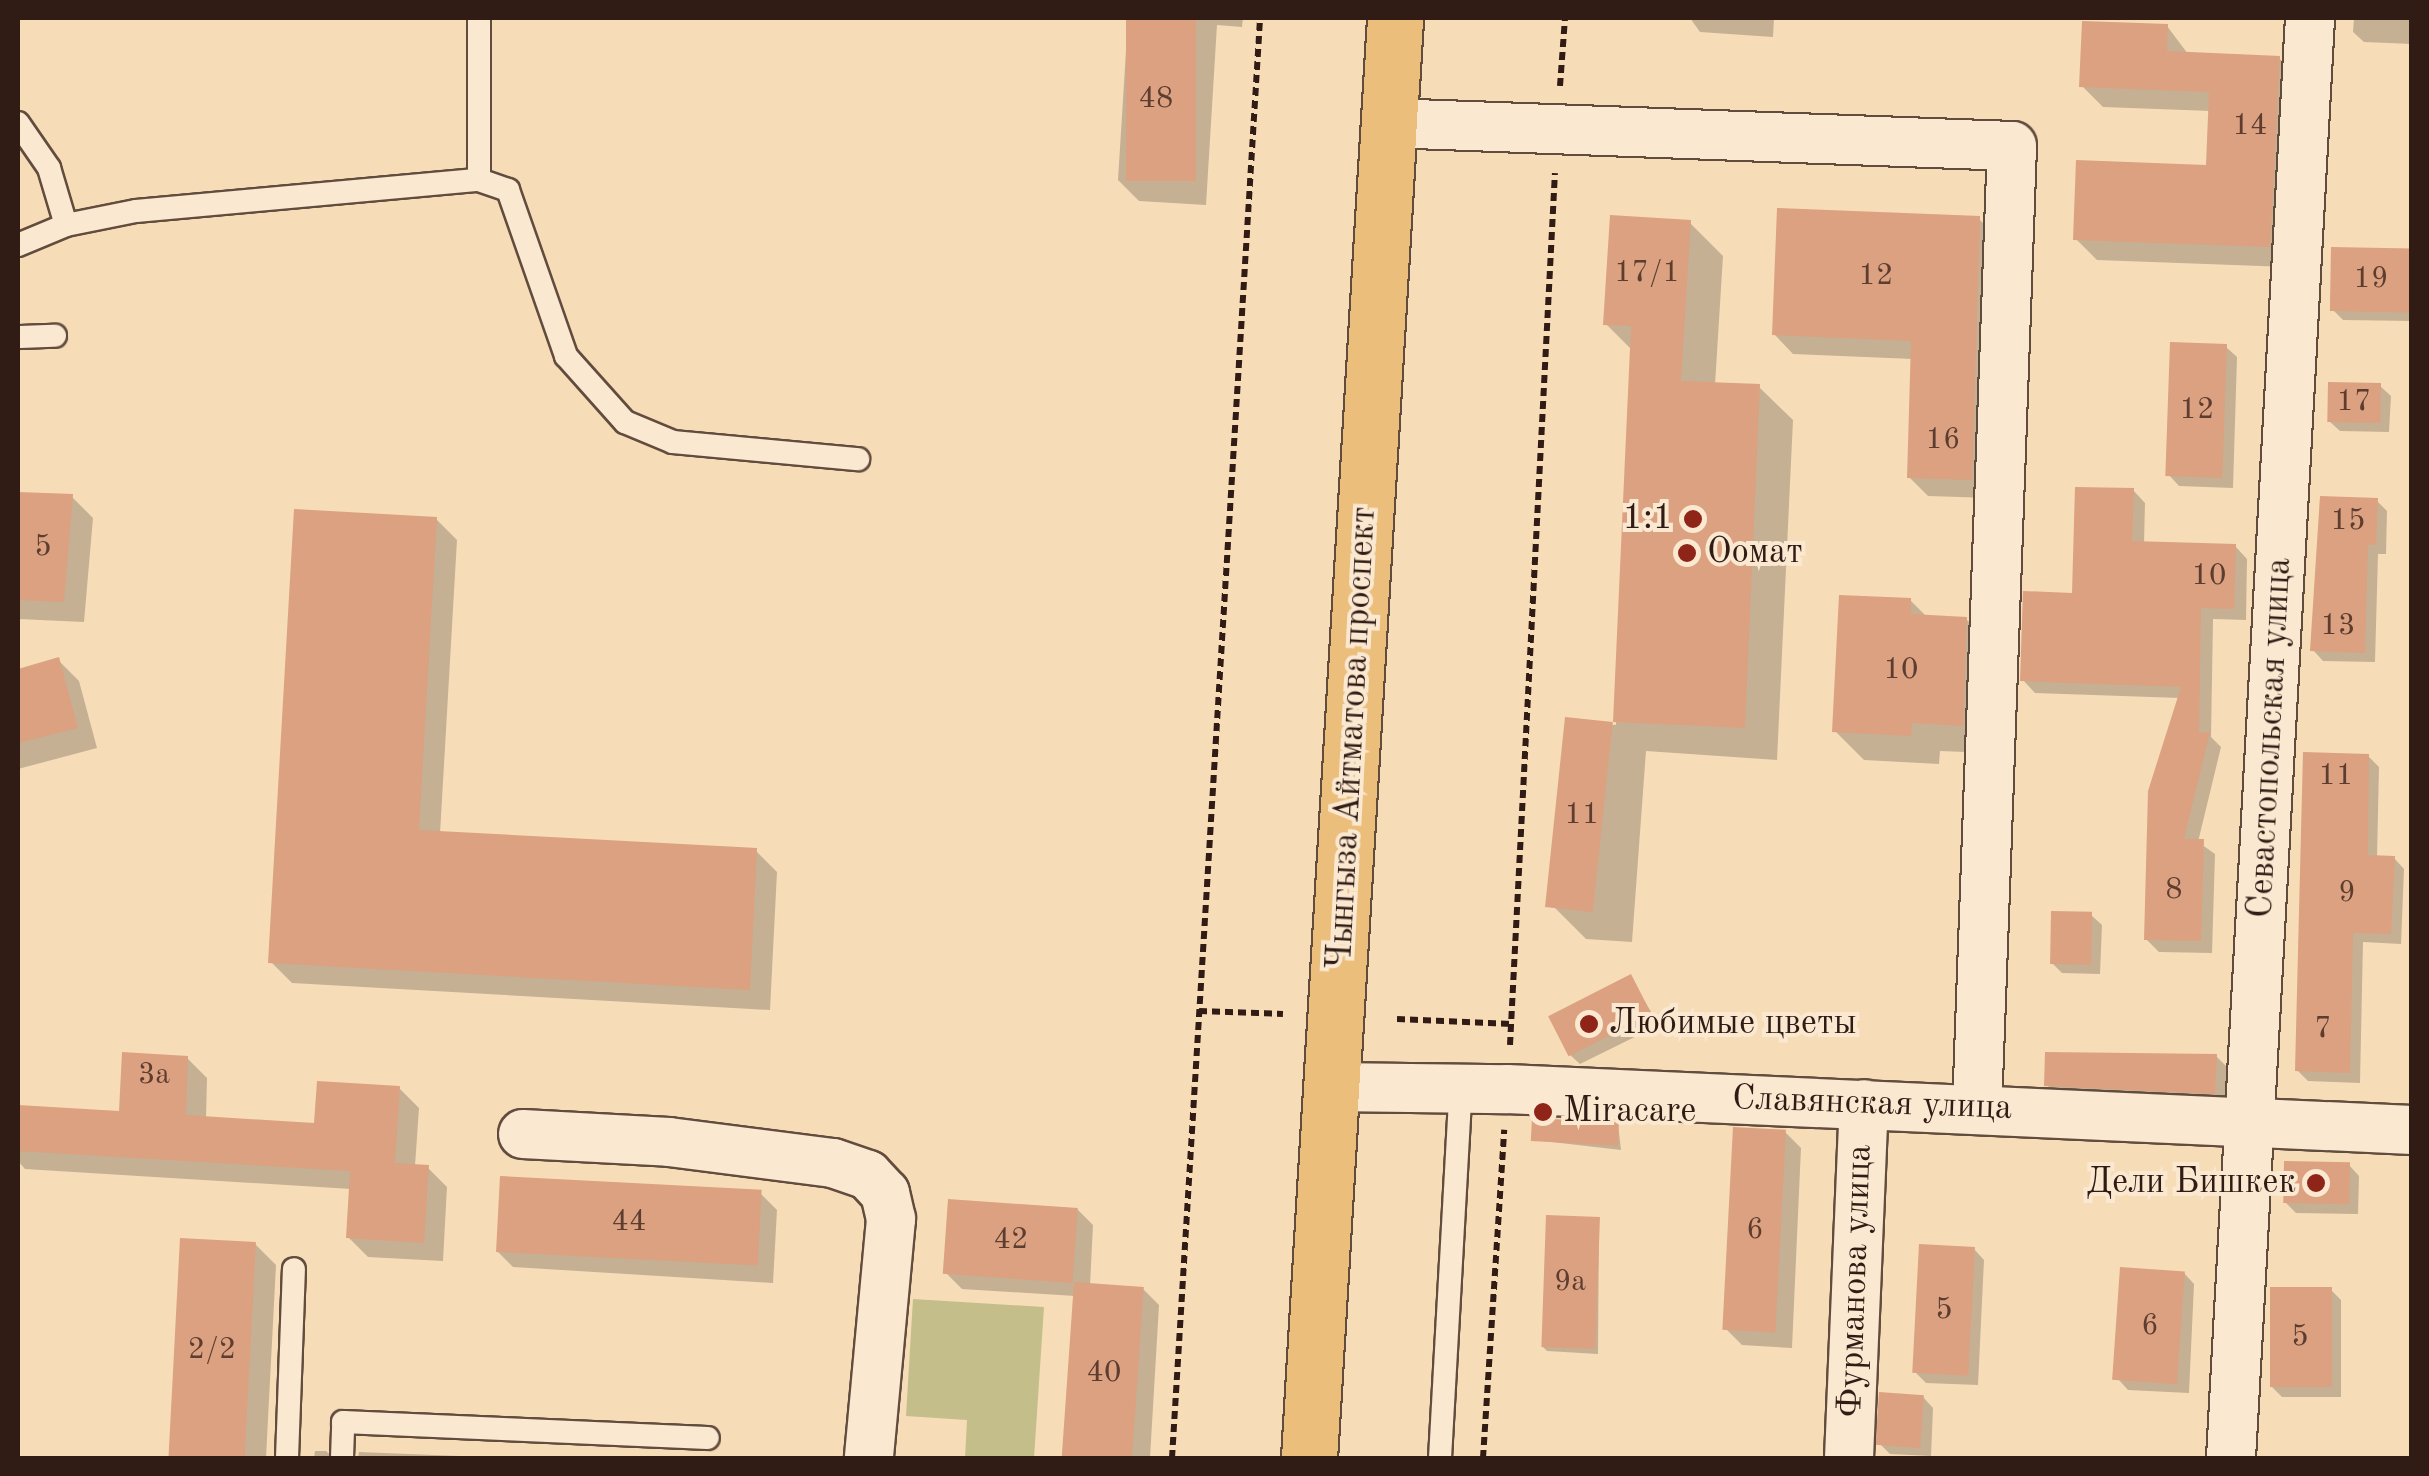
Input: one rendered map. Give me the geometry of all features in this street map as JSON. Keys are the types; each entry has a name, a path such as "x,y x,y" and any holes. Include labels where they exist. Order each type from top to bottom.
{"main road":[{"name":"Чынгыза Айтматова проспект","path":"1310,1458 1395,18"}],"street":[{"name":"Севастопольская улица","path":"2231,1458 2310,18"},
{"path":"1388,123 2012,146 1977,1108"},
{"name":"Славянская улица","path":"1332,1088 1462,1088 1977,1108 2412,1130"},
{"name":"Фурманова улица","path":"1849,1458 1864,1104"},
{"path":"522,1134 669,1142 833,1163 868,1175 885,1193 891,1220 869,1458"}],"lane":[{"path":"479,18 479,180"},
{"path":"18,123 49,168 66,225"},
{"path":"18,245 66,225 220,202 479,180 508,190 566,356 626,422 673,442 858,459"},
{"path":"18,337 55,336"},
{"path":"1440,1458 1462,1088"},
{"path":"288,1458 294,1269"},
{"path":"342,1458 344,1422 708,1438"}],"path":[{"path":"1172,1458 1260,18"},
{"path":"1509,1057 1565,18"},
{"path":"1199,1011 1283,1014"},
{"path":"1398,1019 1512,1024"},
{"path":"1483,1458 1504,1118"}],"shaded area":[{"path":"913,1299 1044,1307 1034,1458 965,1458 967,1420 906,1416"}],"building":[{"path":"1126,18 1196,18 1196,181 1126,181"},
{"path":"2082,21 2168,24 2167,51 2280,56 2270,247 2073,240 2076,160 2206,165 2209,92 2079,87"},
{"path":"1777,208 1980,216 1972,480 1907,478 1911,341 1772,335"},
{"name":"Оомат","path":"1610,215 1691,220 1681,381 1760,384 1745,728 1613,722 1631,326 1603,325"},
{"path":"2331,247 2412,248 2411,312 2330,311"},
{"path":"2170,342 2227,344 2222,478 2165,476"},
{"path":"2328,382 2381,383 2380,423 2327,422"},
{"path":"2075,487 2134,488 2132,541 2236,544 2234,609 2201,608 2199,733 2210,732 2184,839 2204,839 2201,941 2144,940 2148,791 2181,687 2020,681 2023,591 2072,593"},
{"path":"18,492 73,494 64,602 18,600"},
{"path":"2320,496 2378,498 2376,545 2368,545 2365,653 2310,651"},
{"path":"294,509 437,517 419,830 757,848 750,990 268,963"},
{"path":"1839,595 1911,598 1911,614 1967,617 1963,726 1912,723 1911,736 1832,732"},
{"path":"59,657 78,728 18,743 18,669"},
{"path":"1565,717 1613,722 1593,912 1545,907"},
{"path":"2303,752 2369,754 2368,855 2395,856 2391,934 2353,933 2350,1073 2295,1071"},
{"path":"2051,911 2092,912 2091,965 2050,964"},
{"path":"1631,974 1651,1014 1569,1056 1548,1016"},
{"path":"122,1052 188,1056 186,1115 314,1123 317,1081 400,1086 395,1163 429,1165 424,1243 346,1238 350,1171 18,1151 18,1105 119,1111"},
{"path":"2045,1052 2217,1054 2215,1094 2044,1086"},
{"path":"1532,1118 1619,1123 1618,1146 1531,1141"},
{"path":"1733,1127 1786,1130 1775,1332 1722,1330"},
{"name":"Дели Бишкек","path":"2284,1161 2350,1162 2349,1204 2283,1203"},
{"path":"500,1176 762,1190 758,1266 496,1252"},
{"path":"948,1199 1078,1208 1072,1283 943,1274"},
{"path":"1546,1215 1600,1217 1595,1349 1541,1347"},
{"path":"180,1238 256,1242 245,1458 168,1458"},
{"path":"1919,1244 1975,1247 1968,1376 1912,1373"},
{"path":"2120,1267 2185,1272 2177,1384 2112,1380"},
{"path":"1074,1282 1144,1287 1132,1458 1062,1458"},
{"path":"2270,1287 2332,1287 2332,1387 2270,1387"},
{"path":"1879,1392 1924,1395 1920,1448 1875,1445"}],"place":[{"name":"1:1","path":"1693,519"},
{"name":"Оомат","path":"1687,553"},
{"name":"Любимые цветы","path":"1589,1024"},
{"name":"Miracare","path":"1543,1112"},
{"name":"Дели Бишкек","path":"2316,1183"}]}
